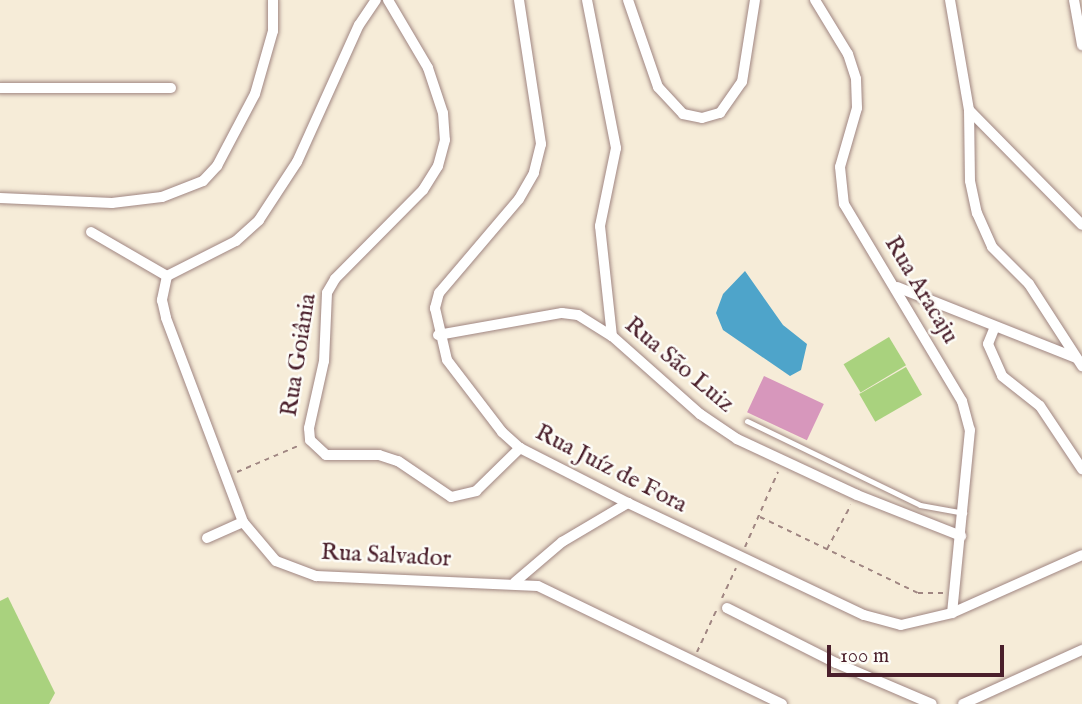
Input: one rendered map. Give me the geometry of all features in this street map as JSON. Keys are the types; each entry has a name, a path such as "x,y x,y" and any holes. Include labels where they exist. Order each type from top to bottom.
{"street":[{"path":"0,198 66,203 162,197 203,181 217,166 255,94 273,31 274,0"},
{"path":"91,232 167,276 236,241 259,220 297,162 359,25 376,0"},
{"name":"Rua Goiânia","path":"388,0 428,68 443,113 445,140 438,166 423,190 335,279 327,293 324,362 309,428 310,440 326,455 379,455 398,461 451,497 476,491 520,448"},
{"name":"Rua Juíz de Fora","path":"519,0 541,144 534,173 519,199 439,293 435,308 438,335 457,377 520,448 628,503 864,615 901,625 922,623 952,613"},
{"path":"587,0 616,149 600,226 612,336"},
{"path":"628,0 658,87 683,114 702,118 720,113 742,82 755,0"},
{"name":"Rua Aracaju","path":"815,0 848,54 856,79 857,108 839,186 844,204 897,287 962,401 970,454 952,613"},
{"path":"950,0 969,110 970,181 977,213 992,247 1029,284 1079,362"},
{"path":"1074,0 1080,19 1082,45"},
{"path":"0,88 171,88"},
{"path":"969,110 1082,225"},
{"name":"Rua Salvador","path":"167,276 162,300 166,318 243,522 276,561 316,576 515,582 558,594 782,704"},
{"path":"897,287 1079,362"},
{"name":"Rua São Luiz","path":"438,335 562,313 578,315 612,336 668,389 728,433 857,495 961,536"},
{"path":"994,329 988,344 997,367 1053,422 1082,469"},
{"path":"515,582 562,542 628,503"},
{"path":"207,538 243,522"},
{"path":"952,613 1082,555"},
{"path":"727,608 836,663 932,704"},
{"path":"963,704 1082,650"}],"lane":[{"path":"747,421 920,505 964,513"}],"path":[{"path":"227,477 310,440"},
{"path":"826,551 857,495"},
{"path":"758,516 918,593 955,593"}],"green space":[{"path":"889,337 906,365 861,393 844,364"},
{"path":"906,367 922,395 875,422 859,394"},
{"path":"8,597 55,693 49,704 0,704 0,601"}],"water":[{"path":"745,271 783,325 807,344 801,370 790,376 723,330 716,313 723,294"}],"building":[{"path":"764,376 824,404 807,440 747,412"}]}
